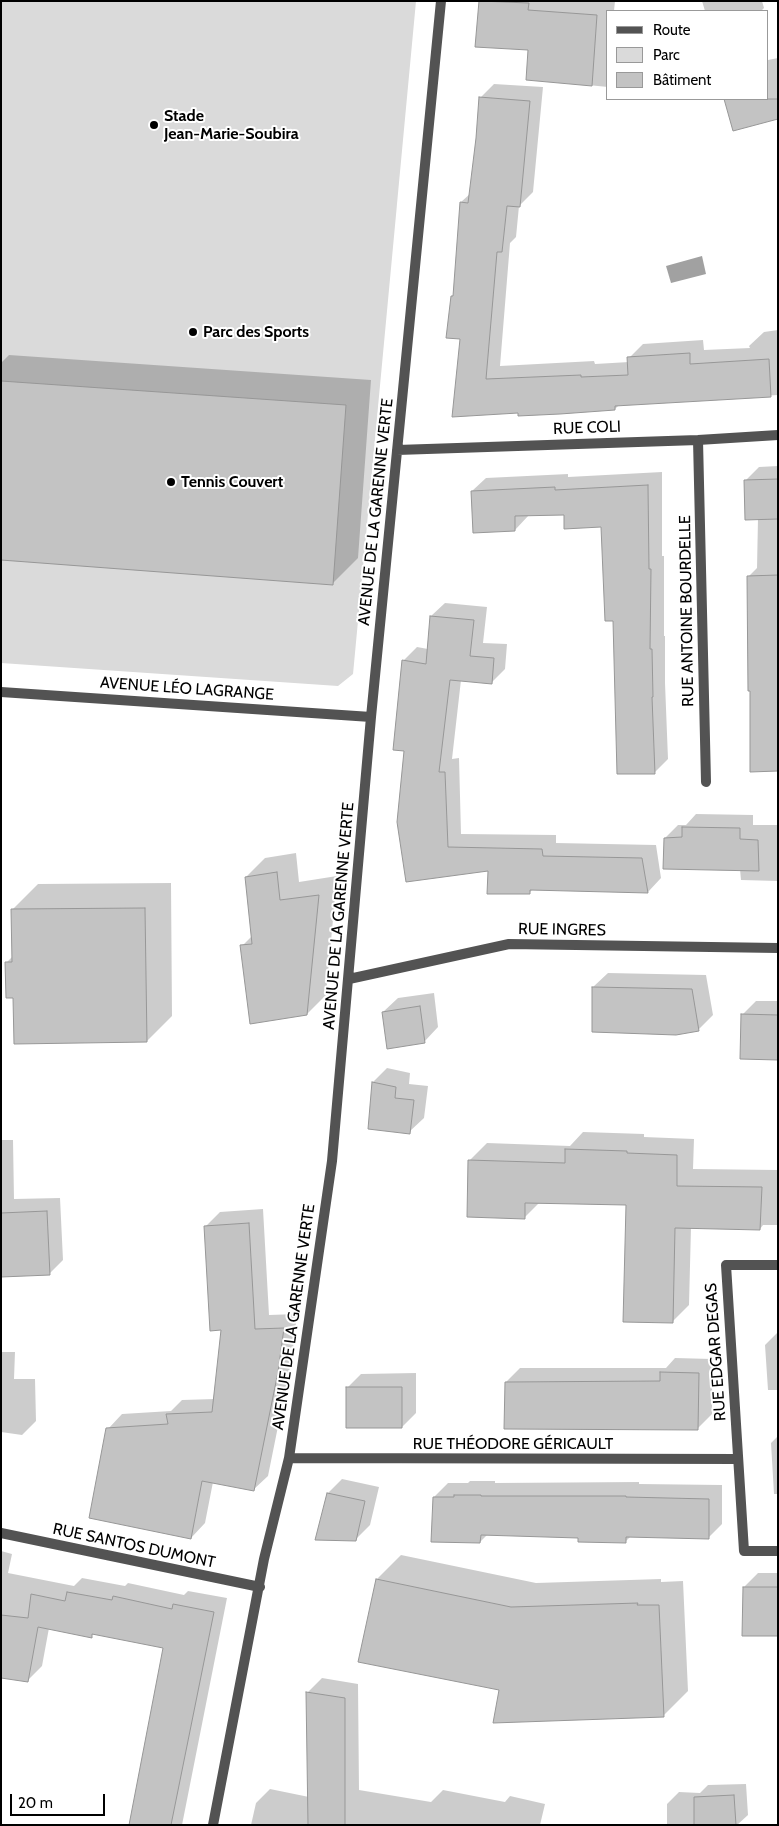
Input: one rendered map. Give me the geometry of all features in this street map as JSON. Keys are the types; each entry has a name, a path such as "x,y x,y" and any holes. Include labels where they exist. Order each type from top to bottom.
{"street":[{"name":"AVENUE DE LA GARENNE VERTE","path":"213,1825 264,1559 289,1458 332,1161 371,717 441,1"},
{"name":"RUE COLI","path":"397,450 698,440 778,435"},
{"name":"RUE ANTOINE BOURDELLE","path":"698,440 706,782"},
{"name":"AVENUE LÉO LAGRANGE","path":"1,692 371,717"},
{"name":"RUE INGRES","path":"349,979 509,944 778,948"},
{"name":"RUE EDGAR DEGAS","path":"738,1459 726,1265 778,1266"},
{"name":"RUE THÉODORE GÉRICAULT","path":"289,1458 738,1459"},
{"path":"738,1459 744,1551 778,1551"},
{"name":"RUE SANTOS DUMONT","path":"1,1533 260,1587"}],"green space":[{"name":"Parc des Sports","path":"1,1 416,1 353,674 338,686 1,663"}],"shaded area":[{"path":"702,256 706,274 671,283 666,266"}],"building":[{"path":"479,1 529,3 528,10 597,15 592,86 526,80 528,50 475,47"},
{"path":"479,97 530,101 520,207 507,206 502,252 497,252 486,379 628,375 627,357 690,353 690,364 769,359 771,397 615,406 615,410 560,414 518,416 518,413 452,417 460,339 446,338 451,296 453,296 460,202 468,203"},
{"path":"778,99 778,119 733,131 724,100"},
{"name":"Tennis Couvert","path":"1,381 346,405 333,585 1,560"},
{"path":"778,479 778,519 745,520 744,480"},
{"path":"648,485 649,569 651,569 650,649 652,649 655,774 617,774 613,621 605,621 601,527 564,529 564,515 515,516 515,531 473,533 471,491 555,487 555,490"},
{"path":"778,575 778,771 750,772 747,576"},
{"path":"430,616 474,620 470,656 494,658 492,684 450,680 439,772 445,772 448,847 542,849 543,856 642,858 648,893 530,890 530,894 487,894 488,871 406,882 397,822 404,751 393,750 402,660 426,664"},
{"path":"682,827 740,828 740,839 758,840 759,871 663,869 664,838 682,837"},
{"path":"277,872 280,900 319,895 307,1015 250,1024 240,945 252,944 245,877"},
{"path":"145,908 147,1042 14,1044 13,998 6,998 5,962 12,962 11,909"},
{"path":"592,987 692,989 699,1031 676,1035 592,1032"},
{"path":"420,1006 425,1043 387,1049 382,1012"},
{"path":"741,1014 778,1015 778,1060 740,1059"},
{"path":"372,1082 396,1087 395,1098 414,1100 410,1134 368,1129"},
{"path":"565,1149 677,1155 677,1186 762,1187 760,1230 675,1228 673,1323 623,1322 626,1205 525,1203 525,1219 467,1217 468,1160 565,1163"},
{"path":"47,1211 50,1275 1,1277 1,1213"},
{"path":"249,1223 255,1329 284,1328 278,1372 254,1491 202,1481 191,1539 89,1518 106,1428 168,1424 166,1414 212,1412 221,1330 210,1331 204,1226"},
{"path":"660,1372 699,1373 698,1430 504,1429 505,1382 660,1381"},
{"path":"346,1387 402,1387 402,1428 346,1428"},
{"path":"327,1493 365,1501 356,1541 315,1540"},
{"path":"454,1495 626,1496 709,1499 709,1539 626,1537 626,1543 578,1542 578,1538 481,1535 480,1543 431,1542 433,1497 454,1497"},
{"path":"376,1579 511,1607 638,1603 637,1605 659,1605 664,1717 493,1723 499,1690 358,1662"},
{"path":"743,1587 778,1587 778,1636 742,1636"},
{"path":"67,1592 112,1600 113,1596 172,1609 173,1604 214,1612 171,1825 129,1825 163,1648 92,1634 92,1638 38,1627 28,1682 1,1678 1,1615 28,1618 31,1594 65,1601"},
{"path":"306,1692 345,1698 345,1825 308,1825"},
{"path":"734,1795 736,1825 694,1825 694,1797"}],"place":[{"name":"Stade Jean-Marie-Soubira","path":"154,125"},
{"name":"Parc des Sports","path":"193,332"},
{"name":"Tennis Couvert","path":"171,482"}]}
